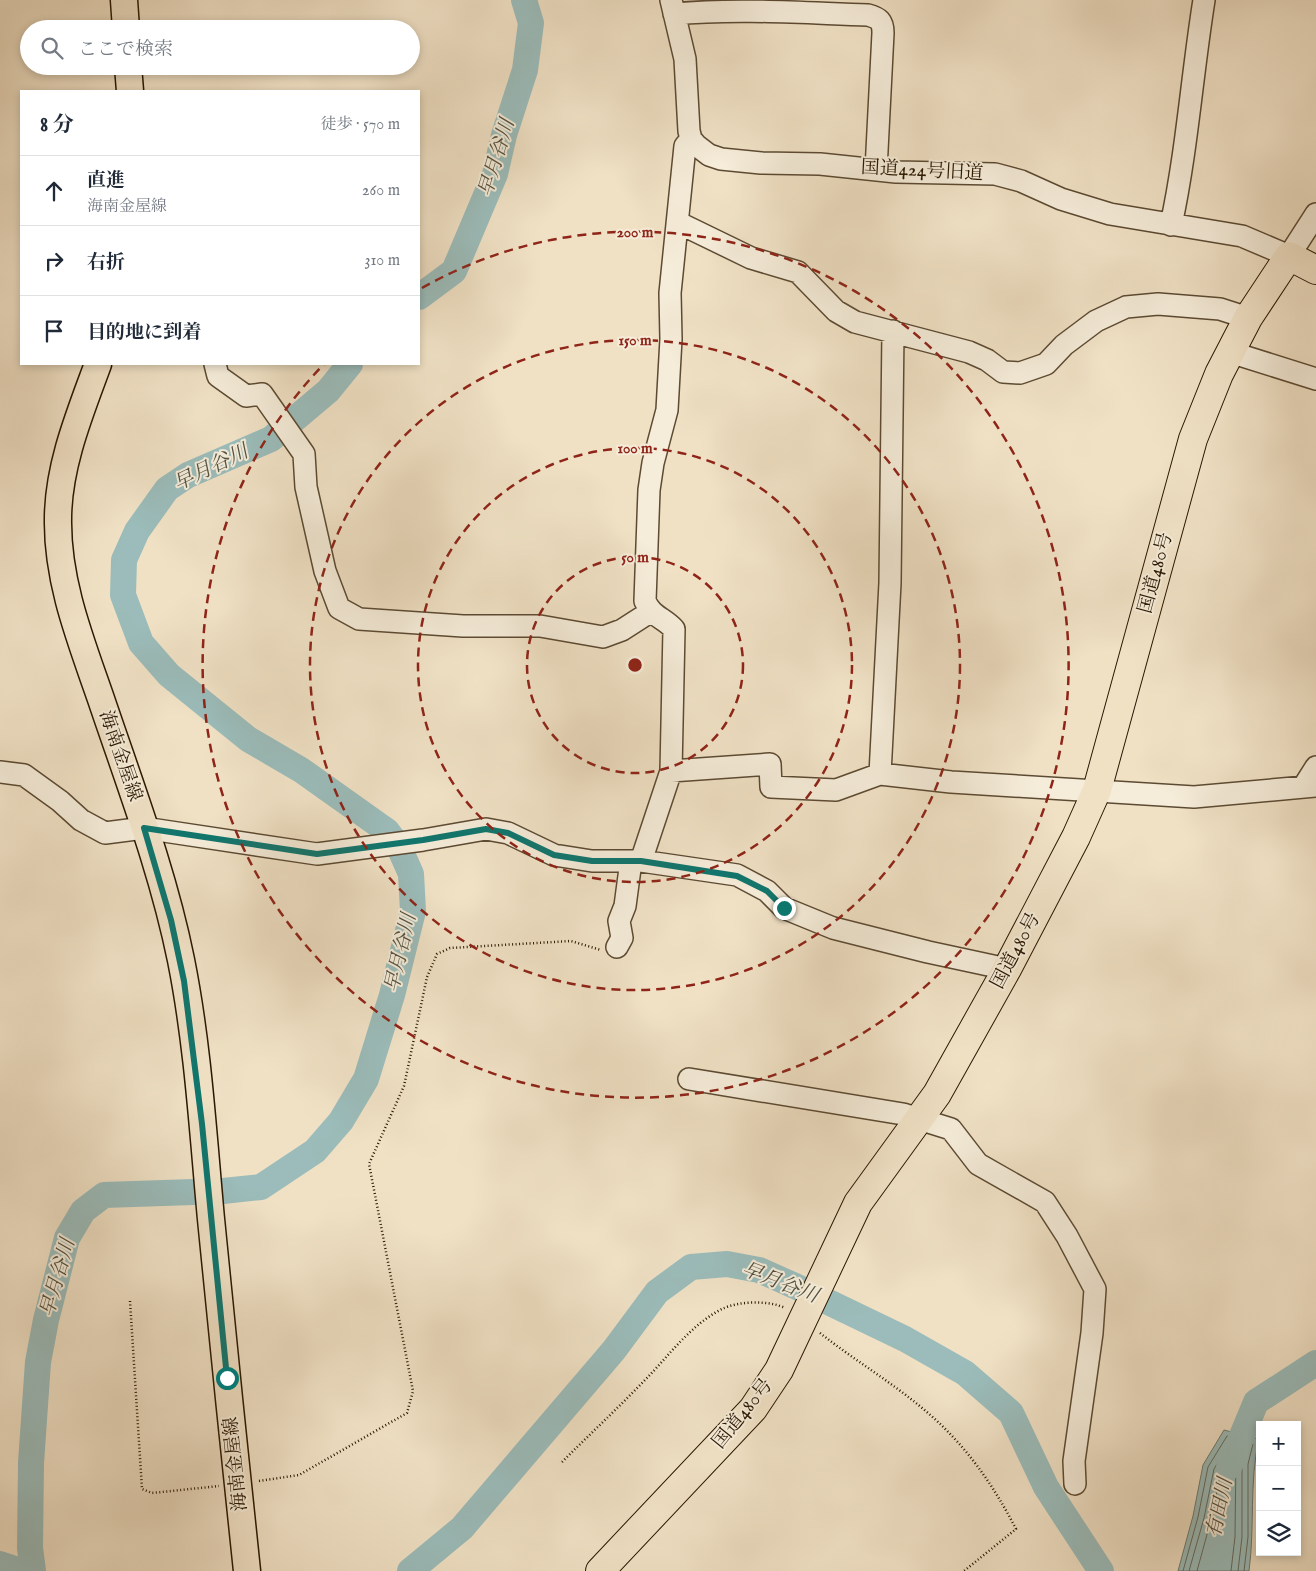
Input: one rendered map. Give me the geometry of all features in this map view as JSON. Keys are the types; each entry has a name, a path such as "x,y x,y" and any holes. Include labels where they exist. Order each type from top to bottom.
{"highway":[{"path":"1289,256 1316,270"},
{"name":"国道480号","path":"600,1571 753,1409 779,1370 858,1203 937,1094 1007,969 1076,838 1097,790 1193,439 1219,374 1230,352 1248,318 1289,256"}],"main road":[{"path":"124,0 125,20"},
{"path":"129,75 130,90"},
{"name":"海南金屋線","path":"98,365 80,414 60,486 59,548 71,609 144,828 169,912 181,962 202,1124 247,1571"}],"street":[{"path":"1171,225 1182,172 1204,0"},
{"path":"617,947 622,938 619,922 636,861 671,771 674,629 668,622 650,612 645,601 649,490 653,463 667,410 671,339 670,293 679,223 678,198 686,146 691,139 685,59 672,7 750,12 875,8 881,20 884,33 876,170"},
{"name":"国道424号旧道","path":"691,139 701,150 721,159 775,164 834,165 876,170 995,174 1021,181 1083,207 1129,218 1242,236 1289,256"},
{"path":"1289,256 1316,214"},
{"path":"679,223 751,258 798,272 836,311 855,322 969,352 988,360 1004,372 1020,373 1046,364 1064,345 1096,321 1126,307 1158,304 1220,309 1248,318"},
{"path":"880,774 890,583 893,331"},
{"path":"1230,352 1316,378"},
{"path":"215,365 218,376 246,396 262,394 304,454 306,487 325,571 339,608 359,619 463,626 540,626 603,637 622,630 650,612"},
{"path":"671,771 770,764 770,787 836,790 880,774 951,782 1194,797 1310,786 1316,767"},
{"path":"0,772 24,775 81,820 105,833 144,828 317,854 423,840 486,829 508,833 554,855 592,861 636,861 737,876 767,891 784,908 834,928 928,952 1007,969"},
{"path":"689,1079 903,1114 951,1129 978,1164 1045,1202 1067,1236 1095,1289 1092,1333 1074,1461 1076,1484"}],"path":[{"path":"259,1481 299,1475 407,1413 413,1391 369,1164 404,1086 427,977 437,954 450,948 572,941 598,950 617,947"},
{"path":"130,1301 142,1488 152,1493 221,1486"},
{"path":"562,1462 680,1342 715,1313 735,1305 770,1304 784,1307 803,1316 907,1396 945,1429 971,1458 1005,1508 1016,1529 964,1571"}],"water":[{"path":"1224,1430 1256,1438 1249,1571 1178,1571 1193,1516 1203,1465"}],"waterway":[{"name":"早月谷川","path":"420,296 454,271 495,174 504,135 525,70 531,23 524,0"},
{"name":"早月谷川","path":"33,1571 30,1548 31,1463 38,1362 46,1320 67,1238 83,1211 104,1195 223,1191 261,1187 315,1151 341,1121 366,1079 392,995 413,911 411,874 399,847 387,831 301,770 248,739 169,675 141,643 123,595 124,560 137,531 167,489 188,475 271,439 328,391 349,365"},
{"name":"早月谷川","path":"410,1571 462,1528 614,1350 657,1292 691,1267 727,1264 759,1270 795,1286 905,1339 965,1373 1011,1413 1046,1487 1101,1571"},
{"name":"有田川","path":"1229,1467 1256,1402 1316,1363"},
{"path":"0,1564 21,1571"}],"route":[{"path":"227,1378 193,1040 181,962 160,879 144,828 317,854 423,840 486,829 508,833 554,855 592,861 641,861 737,876 767,891 784,908"}]}
